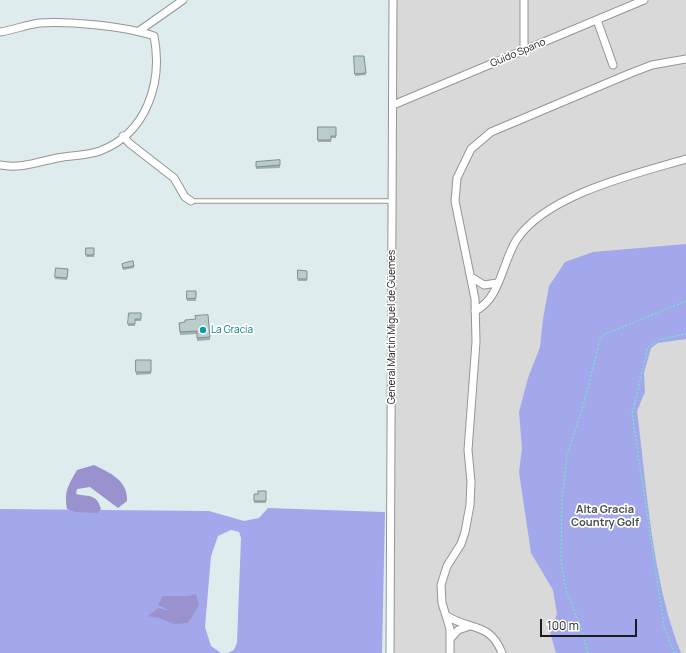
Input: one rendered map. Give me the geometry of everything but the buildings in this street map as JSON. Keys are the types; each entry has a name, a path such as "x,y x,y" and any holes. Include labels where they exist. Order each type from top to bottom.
{"street":[{"path":"139,32 183,0"},
{"name":"General Martín Miguel de Güemes","path":"390,653 393,0"},
{"path":"524,0 524,50"},
{"name":"Guido Spano","path":"392,105 644,0"},
{"path":"597,20 613,65"},
{"path":"0,32 38,24 86,25 139,32 154,36 157,52 157,73 149,104 132,128 123,136 101,150 91,153 22,166 0,165"},
{"path":"450,653 451,638 447,616 442,602 440,585 447,566 461,544 470,505 471,482 468,450 475,362 475,312 471,277 457,218 455,188 457,178 463,164 475,144 501,126 652,65 686,59"},
{"path":"123,136 129,143 174,178 185,197 191,200"},
{"path":"475,312 484,307 490,301 504,264 517,239 546,212 570,199 601,186 686,159"},
{"path":"471,277 484,285 497,283"},
{"path":"447,616 470,626 485,630 495,637 502,653"},
{"path":"451,638 458,630 470,626"}],"lane":[{"path":"191,200 392,201"}],"path":[{"path":"588,653 582,630 566,590 561,560 562,499 567,455 584,403 599,343 604,335 686,301"},
{"path":"674,653 664,626 632,414 648,348 658,340 686,334"}],"shaded area":[{"path":"393,0 686,0 686,653 386,653"},
{"path":"686,244 686,339 658,343 651,348 644,373 645,392 637,411 657,565 663,596 681,653 556,653 550,632 557,614 553,590 531,553 519,472 522,448 519,412 528,378 540,347 549,286 565,262 593,252"},
{"path":"94,465 112,474 121,482 127,494 127,501 118,508 90,487 77,489 76,494 95,498 101,509 97,513 76,512 67,509 66,493 77,470"},
{"path":"268,508 385,512 382,653 228,653 234,650 237,643 241,538 239,532 231,530 218,536 211,556 205,627 211,646 221,653 0,653 0,509 209,511 244,521 259,518"},
{"path":"196,594 199,605 188,623 174,624 159,618 148,616 158,608 171,611 158,605 163,596 188,596"}],"place":[{"name":"La Gracia","path":"203,330"}],"district":[{"name":"Alta Gracia Country Golf","path":"605,516"}]}
